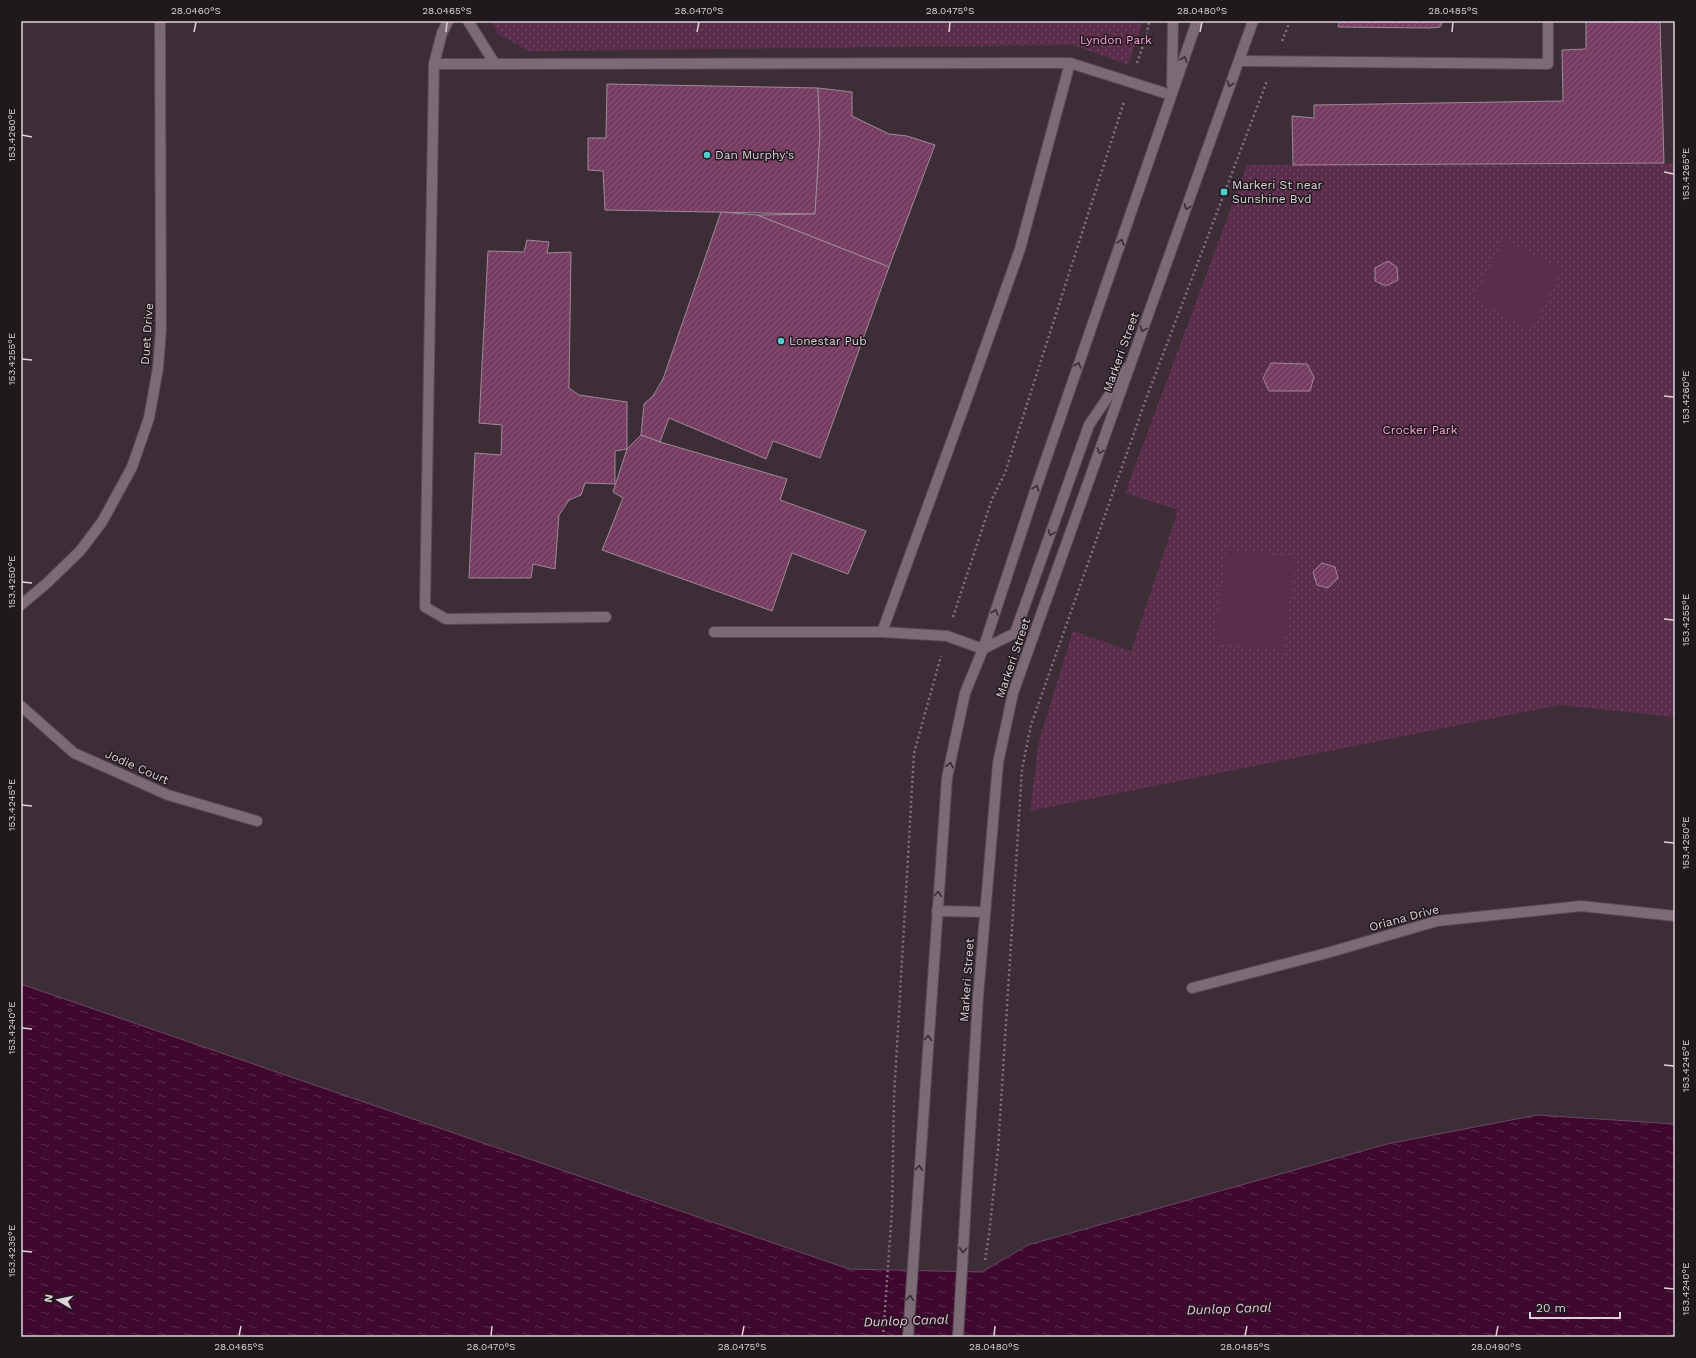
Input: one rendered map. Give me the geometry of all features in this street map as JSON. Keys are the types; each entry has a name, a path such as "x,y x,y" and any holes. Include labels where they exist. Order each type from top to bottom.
{"main road":[{"name":"Duet Drive","path":"21,604 47,583 80,551 102,522 132,467 149,418 158,368 161,329 160,21"},
{"path":"448,21 442,33 434,64 425,607 446,619 606,616"},
{"path":"468,21 495,64"},
{"path":"1171,95 1173,21"},
{"path":"908,1337 947,778 965,693 983,649 1035,491 1197,21"},
{"name":"Markeri Street","path":"958,1337 978,997 998,763 1014,693 1253,21"},
{"path":"1239,61 1548,64 1548,21"},
{"path":"434,64 1070,63 1171,95"},
{"path":"882,632 1020,249 1070,63"},
{"path":"714,632 882,632 947,636 983,649 1015,633 1089,424 1132,360"},
{"name":"Jodie Court","path":"21,706 74,753 168,795 258,821"},
{"name":"Oriana Drive","path":"1192,988 1327,953 1438,921 1581,906 1675,916"},
{"path":"937,911 985,912"}],"path":[{"path":"986,1254 998,1150 1022,769 1031,724 1146,399 1290,21"},
{"path":"883,1337 892,1210"}],"green space":[{"name":"Lyndon Park","path":"491,21 1143,21 1128,65 1074,45 529,51 498,34"},
{"name":"Crocker Park","path":"1675,163 1675,717 1560,705 1030,811 1039,741 1073,631 1131,651 1178,510 1125,493 1247,165"},
{"path":"1505,239 1562,269 1532,329 1474,299"},
{"path":"1227,549 1296,558 1283,651 1214,642"}],"water":[{"name":"Dunlop Canal","path":"21,984 849,1269 982,1272 1028,1245 1387,1144 1537,1115 1675,1124 1675,1337 21,1337"}],"building":[{"path":"1340,21 1443,21 1440,27 1429,28 1338,27"},
{"path":"1586,21 1660,21 1664,163 1293,165 1292,116 1314,118 1314,105 1563,101 1562,50 1586,49"},
{"path":"607,84 818,88 820,135 815,214 605,210 603,171 588,170 588,138 606,138"},
{"path":"818,88 852,92 852,116 889,134 907,136 935,145 889,267 757,215 815,214 820,135"},
{"path":"721,212 757,215 889,267 820,458 773,441 766,459 669,418 660,442 641,435 644,404 653,396 663,379"},
{"path":"527,240 549,242 547,253 571,252 569,388 579,395 627,402 627,449 615,451 615,484 585,483 581,495 569,500 559,515 555,569 533,564 531,578 469,578 475,453 501,455 502,425 479,423 488,251 524,252"},
{"path":"1388,261 1397,267 1398,280 1386,286 1375,281 1375,268"},
{"path":"1271,363 1307,364 1314,377 1310,391 1269,391 1263,378"},
{"path":"641,435 660,442 787,479 780,500 866,531 848,574 792,553 772,611 602,550 623,498 613,492 627,449"},
{"path":"1322,563 1335,567 1338,578 1328,588 1317,585 1313,572"}],"place":[{"name":"Dan Murphy's","path":"707,155"},
{"name":"Markeri St near Sunshine Bvd","path":"1224,192"},
{"name":"Lonestar Pub","path":"781,341"}]}
